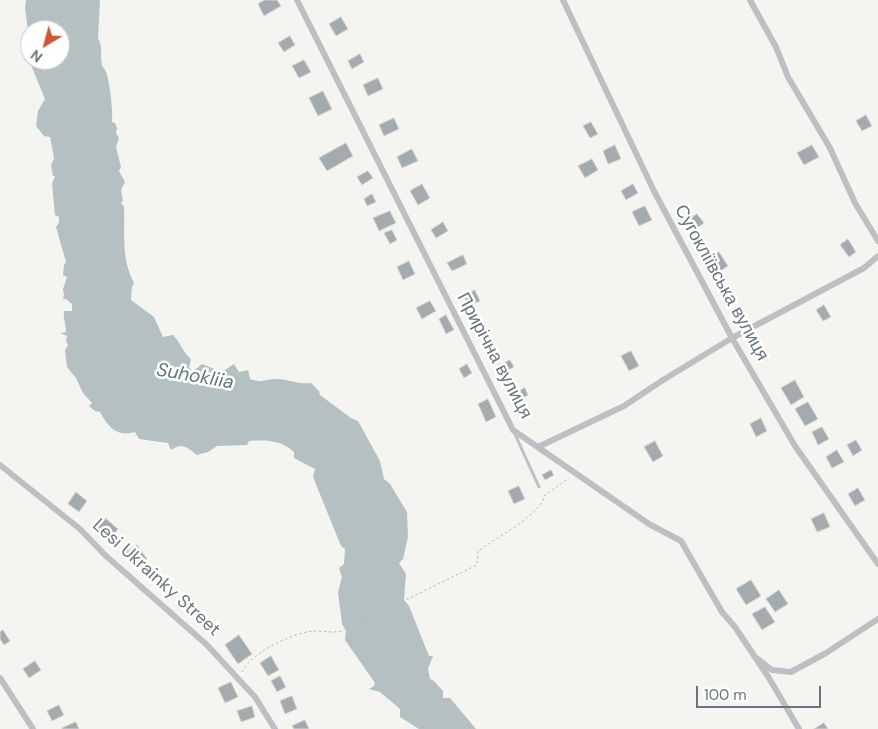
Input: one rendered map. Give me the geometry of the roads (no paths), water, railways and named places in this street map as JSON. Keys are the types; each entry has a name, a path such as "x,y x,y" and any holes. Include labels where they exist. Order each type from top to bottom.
{"street":[{"name":"Прирічна вулиця","path":"298,0 513,430 649,524 681,542 722,612 754,657 799,729"},
{"name":"Сугокліївська вулиця","path":"563,0 654,191 732,338 795,446 878,564"},
{"path":"750,0 776,47 788,77 830,148 855,203 878,241"},
{"path":"538,447 624,406 732,338 864,268 878,256"},
{"name":"Lesi Ukrainky Street","path":"0,465 80,529 105,555 207,645 255,697 275,729"},
{"path":"754,657 772,670 791,672 826,653 878,619"},
{"path":"0,678 33,729"}],"lane":[{"path":"513,430 539,487"}],"water":[{"name":"Suhokliia","path":"26,0 100,0 98,38 102,65 109,83 112,122 115,123 116,133 119,138 116,147 121,167 119,171 125,182 121,190 123,200 121,204 124,206 125,255 134,283 131,300 154,317 163,337 173,335 176,338 191,359 189,367 192,372 202,364 222,372 234,364 239,372 248,370 250,379 254,380 279,379 311,383 319,391 320,395 358,421 380,461 384,479 390,484 407,512 408,537 403,559 399,563 406,574 404,600 409,606 429,656 433,656 428,669 430,679 443,691 443,698 450,698 476,729 419,729 400,717 400,709 380,692 369,689 375,683 345,640 346,630 342,624 338,592 342,577 339,568 344,564 345,549 341,546 313,477 315,469 294,458 294,452 284,445 268,441 249,441 247,445 217,446 208,452 197,455 181,446 171,450 168,443 139,439 135,432 123,433 114,430 100,412 95,411 89,406 92,403 83,393 76,378 67,367 65,350 68,345 66,341 67,336 60,333 66,332 64,311 72,311 72,304 63,299 63,289 67,277 63,275 66,262 56,227 59,223 59,217 55,215 52,184 55,176 53,176 51,166 54,158 50,137 44,136 36,126 38,111 45,99 33,70 70,70 70,20 27,20"}]}
